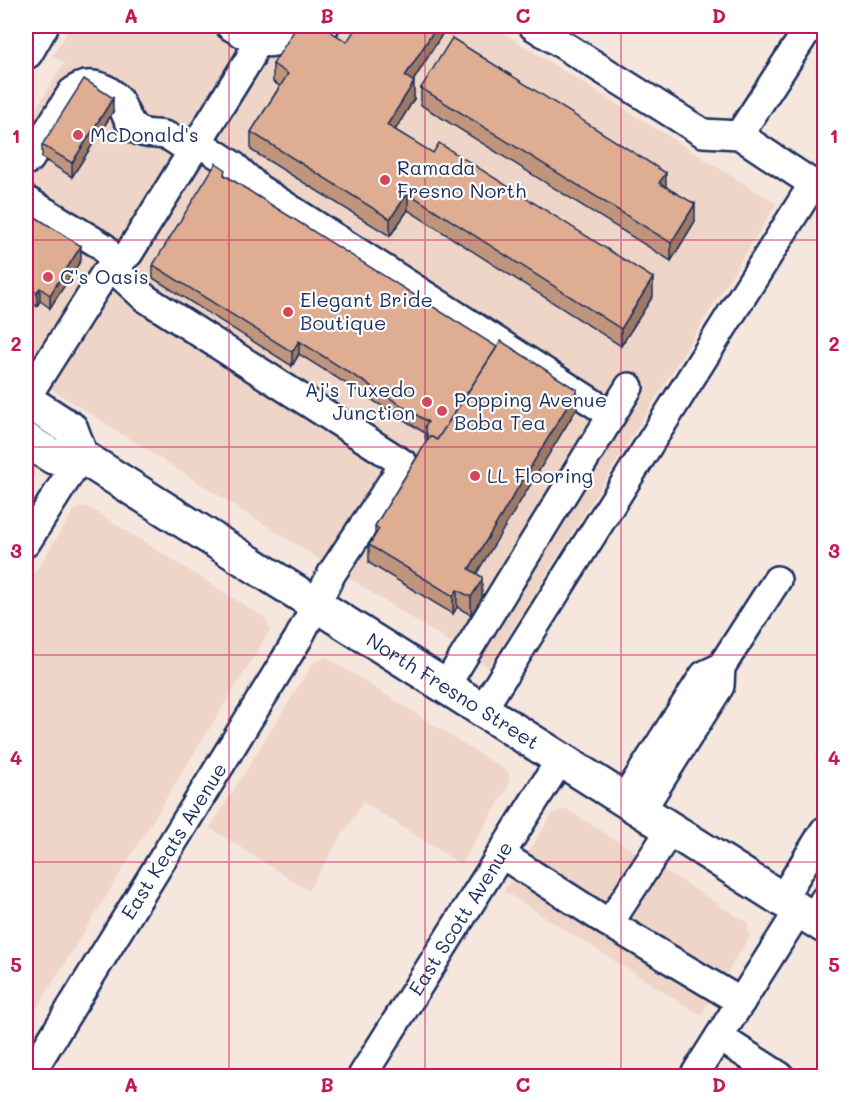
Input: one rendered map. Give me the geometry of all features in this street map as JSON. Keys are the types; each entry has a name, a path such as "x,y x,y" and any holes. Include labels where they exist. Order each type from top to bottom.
{"main road":[{"path":"26,52 41,26"},
{"path":"26,399 72,429 81,456 53,456 26,440"},
{"name":"North Fresno Street","path":"81,456 560,760 809,911"}],"street":[{"path":"231,26 255,40 274,42 284,37 295,26 302,26 318,36 325,26"},
{"path":"482,710 819,188 739,135 703,134 533,26"},
{"path":"739,135 810,26"},
{"path":"26,399 104,275 129,253 250,58 255,40"},
{"path":"116,264 104,247 31,203 28,160 78,87 90,83 117,99 127,118 138,130 147,134 166,135 233,165 258,188 612,415"},
{"name":"East Keats Avenue","path":"29,1077 298,639 332,573 404,464 145,298 121,276 116,264"},
{"path":"445,687 629,387"},
{"path":"26,543 81,456"},
{"path":"632,805 704,675 721,668 777,580"},
{"name":"East Scott Avenue","path":"362,1077 560,760"},
{"path":"607,922 616,914 671,829"},
{"path":"694,1077 741,1002 809,911 825,831"},
{"path":"501,854 607,922 741,1002"},
{"path":"719,1037 780,1077"}],"shaded area":[{"path":"71,26 492,26 776,204 489,667 26,373 26,125 64,63 53,56"},
{"path":"83,506 90,508 265,618 270,630 26,1026 26,587 73,512"},
{"path":"326,657 508,772 509,786 461,864 363,802 308,890 210,828 313,663"},
{"path":"566,809 748,923 749,937 701,1015 504,891 553,813"}],"building":[{"path":"297,26 322,26 347,42 357,26 437,26 405,76 414,82 387,125 433,153 439,143 653,278 621,329 408,193 390,219 251,132 288,74 273,64"},
{"path":"452,38 666,173 659,183 695,204 671,243 421,88"},
{"name":"McDonald's","path":"84,79 113,98 72,163 42,145"},
{"path":"216,163 225,169 224,175 497,347 437,440 430,436 428,439 425,426 428,422 299,341 292,352 153,265"},
{"name":"C's Oasis","path":"34,216 81,246 50,295 40,288 37,292 26,286 26,226"},
{"name":"LL Flooring","path":"501,341 577,390 469,569 482,577 482,580 471,597 457,590 453,596 369,545 379,529 375,526 430,436 437,440"},
{"path":"26,456 32,460 26,471"}],"place":[{"name":"McDonald's","path":"78,135"},
{"name":"Ramada Fresno North","path":"385,180"},
{"name":"C's Oasis","path":"48,277"},
{"name":"Elegant Bride Boutique","path":"288,312"},
{"name":"Aj's Tuxedo Junction","path":"427,402"},
{"name":"Popping Avenue Boba Tea","path":"442,411"},
{"name":"LL Flooring","path":"475,476"}]}
